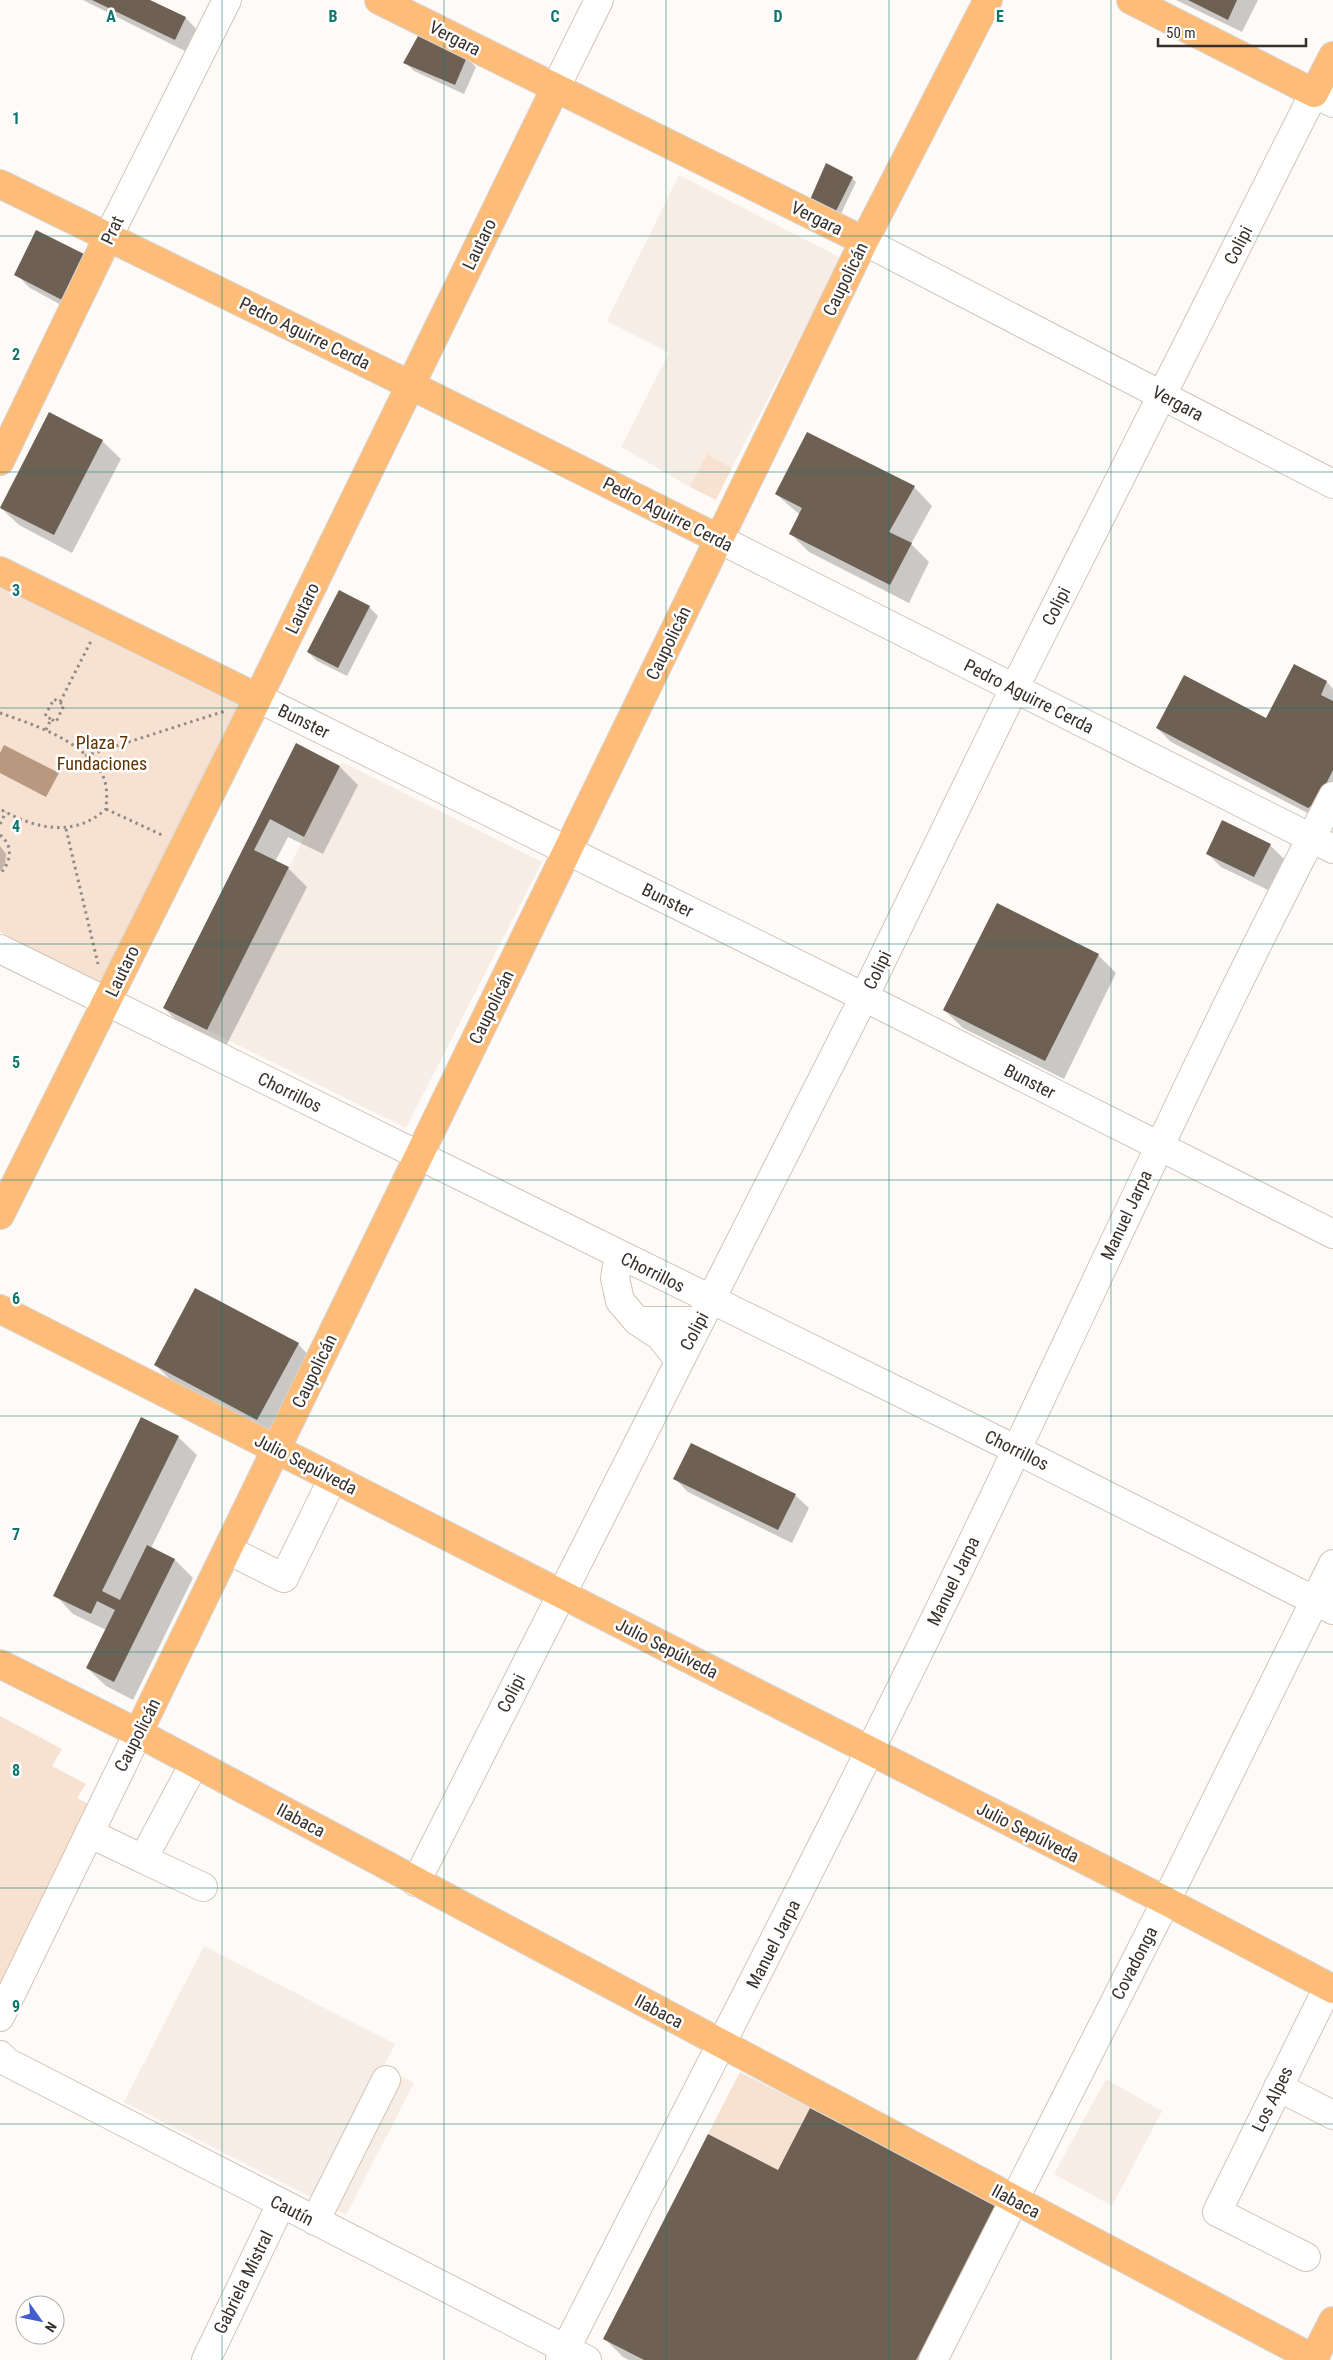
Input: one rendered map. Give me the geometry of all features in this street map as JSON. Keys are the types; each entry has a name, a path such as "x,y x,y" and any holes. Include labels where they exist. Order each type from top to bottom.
{"main road":[{"name":"Vergara","path":"379,0 864,241"},
{"name":"Caupolicán","path":"138,1733 864,241 988,0"},
{"path":"1131,0 1324,98"},
{"name":"Colipi","path":"1324,98 1333,56"},
{"name":"Lautaro","path":"0,1215 258,698 555,89"},
{"name":"Pedro Aguirre Cerda","path":"0,184 719,539"},
{"name":"Prat","path":"0,461 108,237"},
{"name":"Bunster","path":"0,571 258,698"},
{"name":"Julio Sepúlveda","path":"0,1309 562,1593 869,1752 1166,1901 1331,1988"},
{"name":"Ilabaca","path":"0,1664 138,1733 1314,2360"},
{"path":"1314,2360 1333,2321"}],"street":[{"name":"Prat","path":"108,237 227,0"},
{"name":"Lautaro","path":"555,89 599,0"},
{"name":"Colipi","path":"416,1882 864,997 1014,689 1162,394 1324,98"},
{"name":"Vergara","path":"864,241 1333,484"},
{"name":"Pedro Aguirre Cerda","path":"719,539 1322,844"},
{"name":"Bunster","path":"258,698 864,997 1333,1234"},
{"name":"Manuel Jarpa","path":"571,2356 722,2044 869,1752 1017,1450 1159,1145 1322,844 1333,796"},
{"name":"Chorrillos","path":"0,949 684,1287 705,1311 1017,1450 1324,1605"},
{"path":"619,1255 615,1266 616,1290 624,1307 637,1321 660,1336 679,1360"},
{"path":"637,1321 684,1287"},
{"path":"637,1321 705,1311"},
{"path":"228,1550 284,1578 333,1478"},
{"name":"Covadonga","path":"932,2360 1166,1901 1324,1605 1333,1564"},
{"name":"Caupolicán","path":"0,2017 138,1733"},
{"path":"143,1859 194,1764"},
{"path":"88,1833 203,1887"},
{"name":"Los Alpes","path":"1306,2257 1217,2212 1278,2087 1331,1988"},
{"name":"Cautín","path":"0,2054 7,2062 571,2356"},
{"path":"314,2221 386,2080"},
{"path":"1278,2087 1333,2115"},
{"name":"Gabriela Mistral","path":"206,2360 281,2204"}],"path":[{"path":"60,702 101,621"},
{"path":"54,699 64,705 56,722 51,719 45,716 54,699"},
{"path":"85,756 231,709"},
{"path":"0,713 46,730 85,756 101,772 108,792 106,809 93,821 66,829 43,826 0,809"},
{"path":"46,730 51,719"},
{"path":"106,809 185,845"},
{"path":"0,824 6,812"},
{"path":"66,829 100,972"},
{"path":"0,835 8,844 10,852 9,861 0,874"}],"shaded area":[{"path":"679,175 841,258 732,468 707,454 690,487 621,447 669,353 607,321"},
{"path":"4,745 59,773 46,797 0,773 0,753"},
{"path":"342,762 542,862 406,1128 207,1030"},
{"path":"204,1946 395,2044 383,2067 414,2083 346,2215 124,2102"},
{"path":"1106,2079 1162,2111 1112,2206 1054,2174"}],"green space":[{"path":"707,454 732,468 716,500 690,487"},
{"name":"Plaza 7 Fundaciones","path":"0,588 240,706 99,983 0,932"},
{"path":"0,1716 62,1749 52,1766 86,1784 77,1798 90,1805 0,1985"},
{"path":"740,2072 810,2108 778,2170 708,2134"}],"building":[{"path":"92,0 150,0 186,17 175,40"},
{"path":"1188,0 1237,0 1228,20"},
{"path":"418,36 467,57 455,85 403,63"},
{"path":"826,163 853,177 834,215 809,202"},
{"path":"36,230 86,255 62,300 14,275"},
{"path":"49,412 103,440 54,535 0,508"},
{"path":"807,432 915,486 889,532 912,543 890,585 789,534 802,508 775,494"},
{"path":"339,590 370,606 338,668 307,652"},
{"path":"1294,664 1327,681 1321,695 1333,701 1333,770 1317,802 1308,808 1156,728 1184,675 1266,718"},
{"path":"296,743 340,766 304,837 270,819 254,850 289,867 207,1030 163,1008"},
{"path":"1222,820 1271,844 1254,877 1206,854"},
{"path":"997,903 1099,954 1045,1061 943,1010"},
{"path":"195,1288 299,1343 257,1420 154,1365"},
{"path":"141,1417 179,1436 102,1591 120,1600 147,1545 175,1559 114,1682 86,1668 115,1610 97,1601 91,1614 53,1596"},
{"path":"691,1443 796,1494 778,1530 673,1479"},
{"path":"810,2108 1001,2207 916,2360 644,2360 603,2339 708,2134 778,2170"}]}
